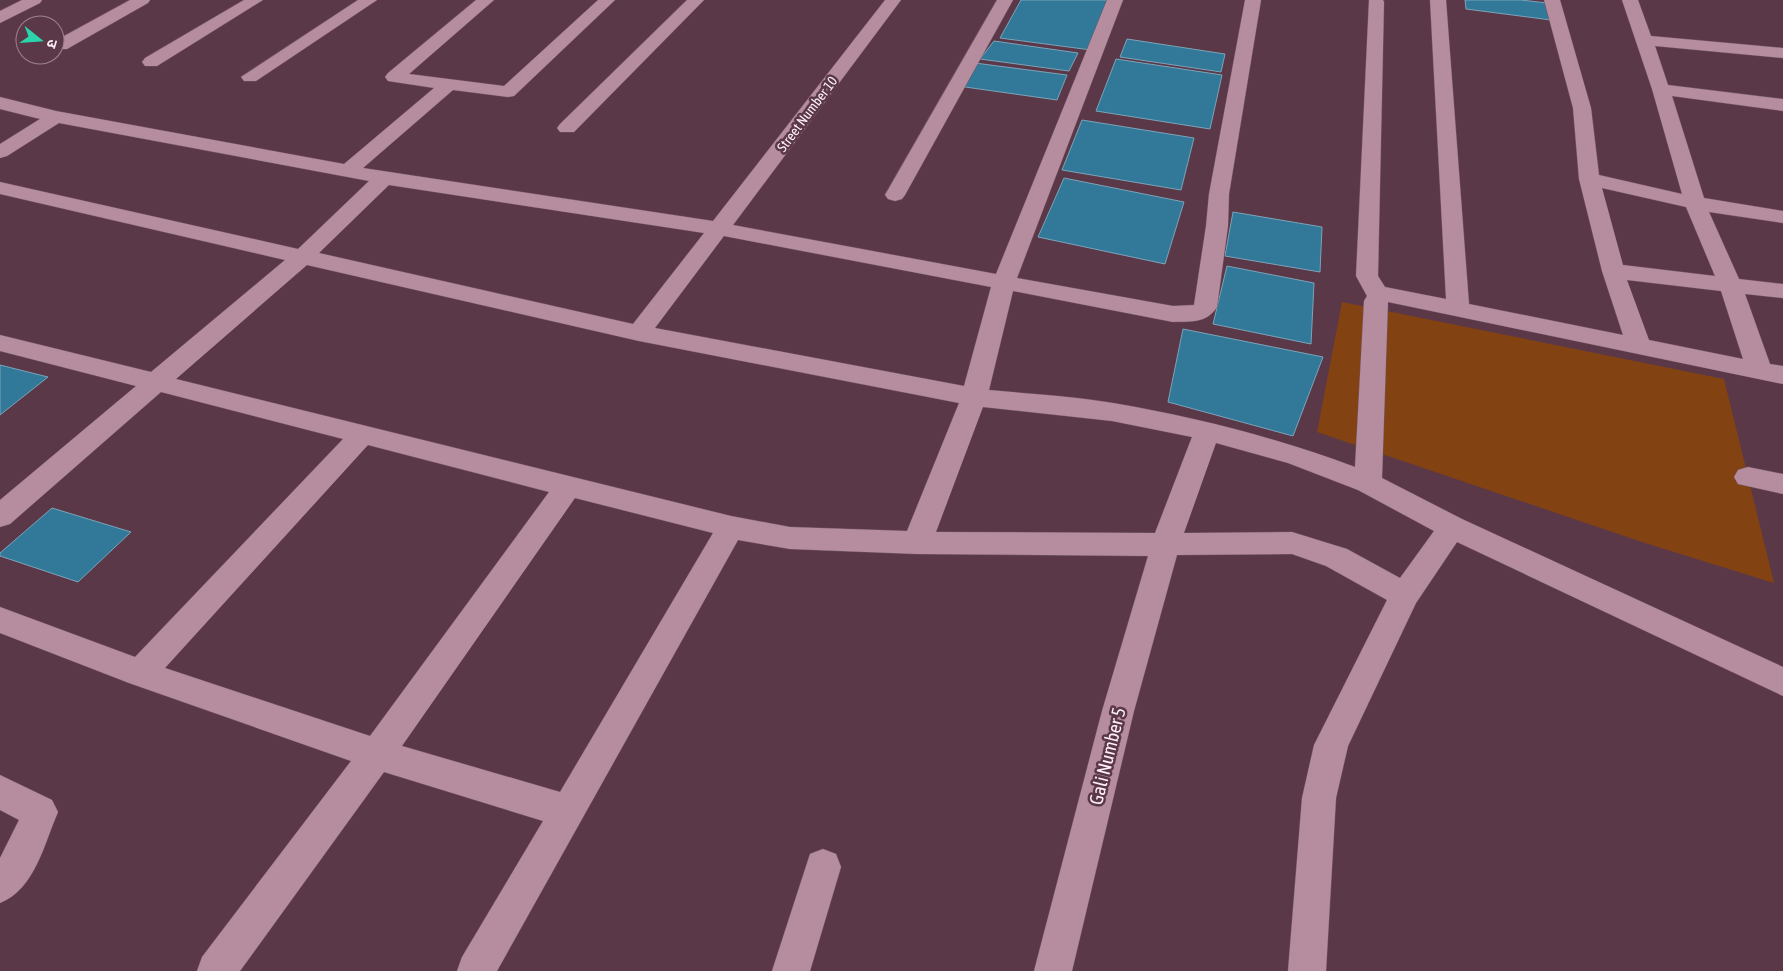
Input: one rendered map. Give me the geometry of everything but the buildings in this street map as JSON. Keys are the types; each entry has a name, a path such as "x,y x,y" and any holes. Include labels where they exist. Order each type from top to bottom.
{"street":[{"path":"0,18 34,0"},
{"path":"65,43 142,0"},
{"path":"151,62 255,0"},
{"path":"250,77 369,0"},
{"path":"486,0 394,77 508,92 607,0"},
{"path":"567,128 696,0"},
{"name":"Street Number 10","path":"639,333 893,0"},
{"path":"895,195 1005,0"},
{"path":"917,542 974,397 1004,282 1115,0"},
{"path":"0,103 56,118 384,178 720,229 1174,314 1200,313 1205,307 1217,226 1219,194 1253,0"},
{"path":"1438,0 1458,310"},
{"path":"1552,0 1582,108 1589,179 1613,271 1639,346"},
{"path":"1630,0 1661,89 1695,203 1730,284 1772,373"},
{"path":"1376,2 1367,276 1379,296"},
{"path":"1644,40 1783,53"},
{"path":"348,171 449,84"},
{"path":"1661,89 1783,105"},
{"path":"0,152 56,118"},
{"path":"0,516 301,258 384,178"},
{"path":"1589,179 1695,203 1783,217"},
{"path":"0,188 301,258 639,333 974,397 1112,412 1207,431 1295,455 1368,483 1452,527 1783,682"},
{"path":"1613,271 1783,291"},
{"path":"1368,483 1376,301 1379,296 1390,294 1458,310 1772,373"},
{"path":"0,343 731,527 790,538 1073,545 1269,542 1311,547 1332,555 1404,594"},
{"name":"Gali Number 5","path":"1053,971 1118,710 1166,543 1207,431"},
{"path":"140,673 363,434"},
{"path":"1748,477 1783,484"},
{"path":"216,971 376,754 569,485"},
{"path":"476,971 731,527"},
{"path":"1307,971 1319,798 1331,744 1404,594 1452,527"},
{"path":"0,620 140,673 376,754 567,811"},
{"path":"0,792 40,812 17,866 0,885"},
{"path":"791,971 823,867"}],"shaded area":[{"path":"1342,302 1724,379 1774,583 1645,543 1317,432"}]}
